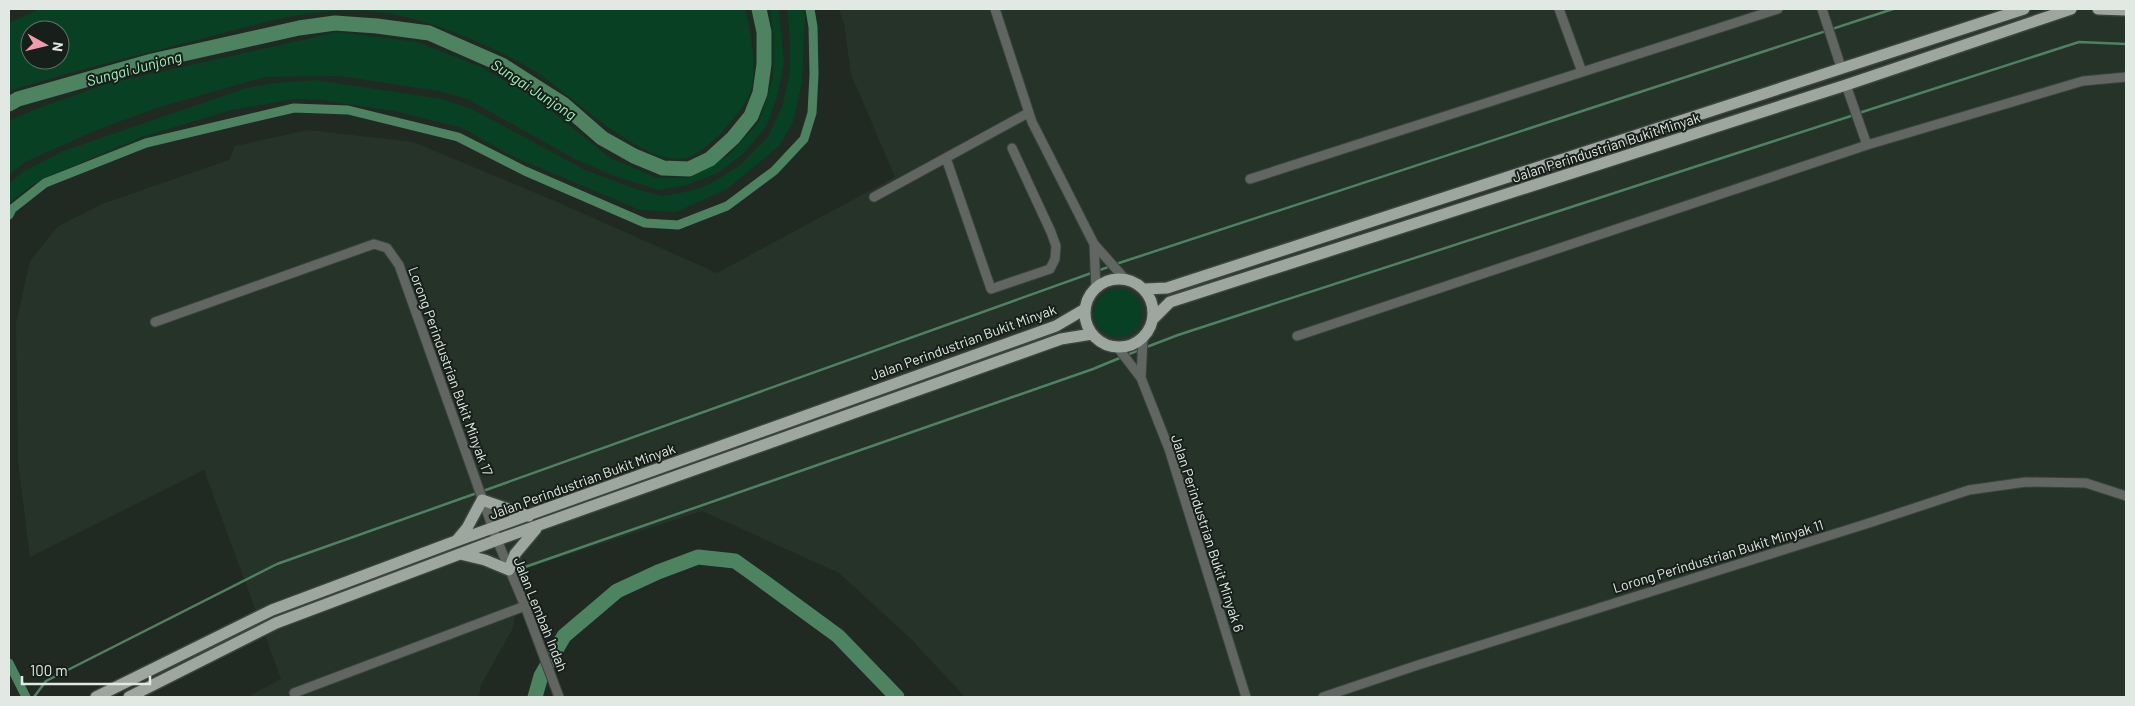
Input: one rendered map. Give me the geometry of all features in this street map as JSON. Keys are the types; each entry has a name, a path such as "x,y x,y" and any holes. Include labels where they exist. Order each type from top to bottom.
{"main road":[{"name":"Jalan Perindustrian Bukit Minyak","path":"1144,290 1167,288 1840,63 2024,9"},
{"name":"Jalan Perindustrian Bukit Minyak","path":"1153,319 1170,302 1847,90 2071,9"},
{"path":"2098,9 2126,10"},
{"path":"1122,275 1136,283 1150,298 1153,308 1153,319 1143,342 1121,351 1108,346 1092,334 1086,318 1086,309 1096,283 1109,281 1122,275"},
{"name":"Jalan Perindustrian Bukit Minyak","path":"96,697 272,610 456,541 1056,326 1086,309"},
{"name":"Jalan Perindustrian Bukit Minyak","path":"129,697 276,623 497,540 1061,339 1092,334"},
{"path":"456,541 467,528 481,494 529,516"},
{"path":"460,554 485,560 509,570 525,540 537,527"}],"street":[{"path":"995,9 1028,113 1094,244 1122,275"},
{"path":"1559,9 1582,72"},
{"path":"1250,179 1778,9"},
{"path":"1822,9 1840,63"},
{"path":"1297,336 1867,146 2083,80 2126,78"},
{"path":"1847,90 1867,146"},
{"path":"874,197 1028,113"},
{"path":"946,158 991,289 1050,270 1055,259 1056,246 1051,232 1012,148"},
{"name":"Lorong Perindustrian Bukit Minyak 17","path":"155,322 374,244 387,248 399,265 497,540"},
{"path":"1094,244 1096,283"},
{"path":"1141,378 1143,342"},
{"path":"1121,351 1141,378"},
{"name":"Jalan Perindustrian Bukit Minyak 6","path":"1141,378 1169,449 1246,697"},
{"name":"Lorong Perindustrian Bukit Minyak 11","path":"1323,697 1969,490 2026,482 2086,482 2126,496"},
{"name":"Jalan Lembah Indah","path":"497,540 525,606 558,694"},
{"path":"294,693 525,606"}],"shaded area":[{"path":"839,9 2126,9 2126,697 965,697 910,638 839,573 702,511 527,568 512,630 481,685 479,697 247,697 281,679 204,470 30,557 18,462 16,323 30,261 57,227 102,204 229,160 235,146 308,130 413,142 555,201 717,273 895,177 851,74 844,24"}],"green space":[{"path":"39,9 745,9 753,60 751,90 738,113 720,134 704,148 687,158 669,158 648,151 627,140 528,67 474,40 415,19 376,12 329,11 283,18 54,77 9,91 9,23"},
{"path":"770,9 779,9 784,64 777,97 767,125 743,154 718,173 687,185 659,190 614,176 573,158 467,99 438,91 339,76 265,77 160,107 99,129 25,162 9,175 9,121 36,109 106,84 337,32 417,42 481,67 534,97 610,158 657,178 688,178 728,156 759,122 773,78 773,32"},
{"path":"787,9 804,9 805,14 802,82 793,122 779,146 727,189 676,212 640,210 514,157 462,128 394,111 321,100 295,99 232,110 142,137 52,175 28,188 9,204 9,183 23,172 63,151 246,88 275,83 316,80 442,99 472,109 585,170 639,190 662,196 690,191 710,184 740,165 768,137 783,104 790,70"},
{"path":"1113,289 1123,289 1135,296 1142,308 1142,318 1135,330 1123,337 1113,337 1105,333 1098,326 1094,318 1094,308 1098,300 1105,293"}],"waterway":[{"name":"Sungai Junjong","path":"9,104 18,99 152,61 299,28 335,23 377,26 429,33 502,65 563,104 602,138 634,156 663,168 689,169 710,159 733,138 751,116 760,93 764,64 764,32 759,9"},
{"path":"9,215 12,209 45,183 146,143 294,108 348,110 458,137 525,171 645,223 678,225 727,206 774,171 804,139 812,113 814,74 813,27 810,9"},
{"path":"1116,264 1893,9"},
{"path":"1859,113 2079,42 2126,44"},
{"path":"1144,348 1178,335 1854,115"},
{"path":"483,491 1111,266"},
{"path":"525,567 1093,369 1139,350"},
{"path":"34,697 46,681 277,564 477,493"},
{"path":"535,697 541,676 564,636 617,591 658,572 698,557 735,561 838,636 897,697"},
{"path":"9,663 26,697"}]}
